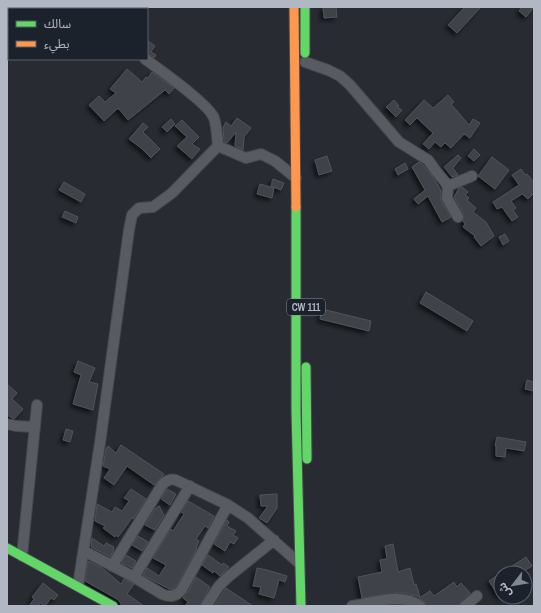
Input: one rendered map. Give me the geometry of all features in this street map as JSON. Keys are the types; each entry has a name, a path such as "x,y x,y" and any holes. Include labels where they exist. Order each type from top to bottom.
{"main road":[{"name":"CW 111","path":"294,7 296,412 299,562 303,604"},
{"path":"305,7 305,66"},
{"path":"306,356 307,467"},
{"name":"CW 111","path":"303,604 308,578 308,515"},
{"path":"7,548 113,606"}],"street":[{"path":"146,60 172,78 205,106 214,118 218,146"},
{"path":"305,66 328,70 340,76 399,142 428,160 448,186 447,198 458,217"},
{"path":"218,146 246,158 261,154 275,161 296,178"},
{"path":"78,586 100,444 132,215 139,208 153,207 172,193 218,146"},
{"path":"448,186 472,176"},
{"path":"22,556 37,405"},
{"path":"7,424 35,427"},
{"path":"112,566 164,483 169,480 175,480 190,486 228,505 248,518 299,562"},
{"path":"134,577 190,486"},
{"path":"84,551 134,577 173,601 182,589 228,505"},
{"path":"206,606 219,586 228,577 274,540"},
{"path":"464,606 477,596"},
{"path":"352,606 391,599 408,600 420,606"}],"building":[{"path":"323,7 336,7 337,17 324,18"},
{"path":"465,7 481,7 457,33 448,25"},
{"path":"522,7 534,7 526,17 519,11"},
{"path":"148,41 155,46 151,52 156,55 154,58 148,54"},
{"path":"127,69 142,82 146,77 148,78 152,72 174,88 169,94 165,90 128,120 119,109 117,109 104,121 89,105 99,96 105,102 116,93 110,89"},
{"path":"448,95 454,102 451,104 469,125 473,119 480,123 470,138 464,134 451,148 445,143 441,147 435,142 429,149 423,144 433,133 417,118 410,125 405,120 424,100 433,108"},
{"path":"394,100 399,106 397,107 402,110 396,117 386,107"},
{"path":"237,118 251,128 244,137 243,150 235,146 236,132 227,143 224,142 223,127 226,122 231,126"},
{"path":"171,119 175,124 167,132 162,127"},
{"path":"182,120 199,137 192,144 200,149 192,159 177,146 187,137 175,126"},
{"path":"143,123 148,127 143,132 160,149 151,158 129,139"},
{"path":"474,149 480,155 474,161 468,156"},
{"path":"458,155 461,158 453,168 458,175 452,177 444,167"},
{"path":"327,156 332,171 319,175 315,160"},
{"path":"492,157 509,170 495,189 478,176"},
{"path":"419,162 435,180 441,191 441,201 451,217 442,222 428,196 418,204 414,199 425,190 412,167"},
{"path":"405,163 408,169 398,175 395,169"},
{"path":"521,169 525,175 527,174 534,182 534,193 528,199 522,194 511,201 516,208 513,210 518,217 512,221 502,207 497,209 493,202 519,185 512,175"},
{"path":"273,179 284,183 281,190 271,186"},
{"path":"64,182 85,194 81,202 59,190"},
{"path":"260,184 274,188 272,198 257,194"},
{"path":"462,187 468,192 465,195 469,198 467,200 476,208 473,212 486,222 494,236 481,246 474,237 475,236 463,227 465,224 463,221 464,214 454,197 459,188"},
{"path":"65,211 78,217 76,223 62,217"},
{"path":"505,234 509,241 503,245 499,237"},
{"path":"426,292 473,321 467,331 420,303"},
{"path":"322,309 371,321 369,331 320,319"},
{"path":"78,361 95,368 89,382 98,384 93,410 73,404 81,375 74,372"},
{"path":"527,380 534,382 534,391 525,389"},
{"path":"7,384 17,393 12,399 23,409 14,419 7,415"},
{"path":"66,429 73,431 70,442 63,440"},
{"path":"497,437 526,442 524,451 506,448 505,457 496,456 495,446"},
{"path":"121,445 164,474 154,485 127,466 114,485 104,478 110,469 103,466 106,449 108,446 116,453"},
{"path":"131,489 146,499 133,519 132,518 118,537 116,535 115,537 103,528 105,526 95,521 97,504 112,512 115,507 122,511 129,501 124,498"},
{"path":"167,489 176,494 170,505 161,499"},
{"path":"277,494 277,508 267,523 259,518 268,506 261,506 260,495"},
{"path":"188,501 214,516 208,528 205,526 196,539 199,541 197,548 177,585 173,589 169,589 143,575 147,568 159,576 166,565 153,558 171,529 173,531 184,514 181,512"},
{"path":"159,506 164,515 155,530 145,525 155,509"},
{"path":"227,520 229,522 227,526 236,531 233,535 238,538 234,544 230,542 225,551 214,544"},
{"path":"138,536 148,542 142,551 132,545"},
{"path":"92,538 104,546 106,543 114,547 110,557 91,547"},
{"path":"393,544 398,572 410,568 414,585 416,584 420,597 406,593 395,593 362,598 358,577 382,572 380,560 387,559 385,546"},
{"path":"126,555 136,561 132,568 121,563"},
{"path":"208,555 222,565 223,563 229,567 220,576 202,565"},
{"path":"526,557 531,565 514,565"},
{"path":"88,561 101,567 121,584 124,579 134,584 127,594 144,606 122,606 117,599 85,581"},
{"path":"257,568 287,576 285,582 279,580 274,598 259,594 261,587 253,586"},
{"path":"196,577 210,587 200,606 185,606 188,602 183,598"},
{"path":"493,578 493,587 489,581"},
{"path":"454,582 457,587 461,583 470,593 461,601 459,606 426,606 425,602 419,598 430,591 434,596"},
{"path":"43,583 58,595 54,600 51,598 45,606 40,603 38,606 29,606 34,599 32,597"},
{"path":"226,588 253,606 214,606"}],"traffic: fast":[{"path":"305,7 305,53"},
{"path":"296,207 296,412 301,606"},
{"path":"306,367 307,459"},
{"path":"7,548 113,606"}],"traffic: slow":[{"path":"294,7 296,207"}]}
